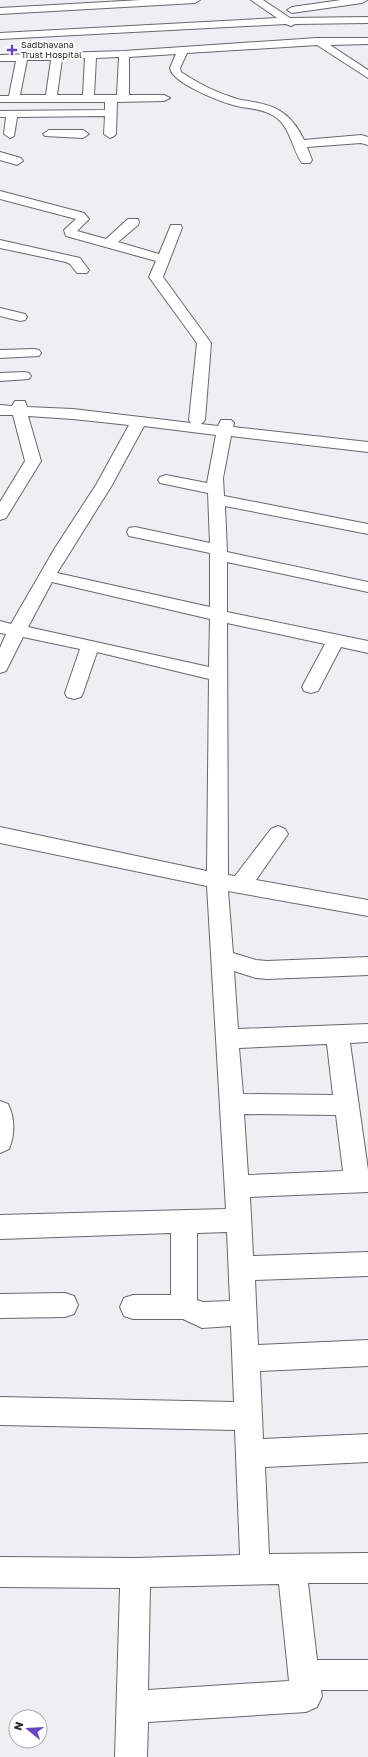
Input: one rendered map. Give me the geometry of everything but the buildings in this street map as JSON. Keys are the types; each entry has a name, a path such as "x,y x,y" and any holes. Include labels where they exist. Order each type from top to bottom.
{"street":[{"path":"0,11 63,4 195,0"},
{"path":"271,10 362,0"},
{"path":"159,1 180,50 175,68 179,75 231,101 264,107 279,114 285,119 300,144 306,160"},
{"path":"63,4 76,55"},
{"path":"254,4 271,10 368,75"},
{"path":"0,36 70,32 166,20 368,20"},
{"path":"0,58 124,54 320,42 368,41"},
{"path":"123,98 124,54"},
{"path":"88,98 91,55"},
{"path":"57,56 56,99 49,138 83,137 85,113"},
{"path":"14,94 22,57"},
{"path":"0,90 14,94 56,99 164,98"},
{"path":"0,99 14,94"},
{"path":"110,134 111,98"},
{"path":"0,114 126,112"},
{"path":"6,141 12,114"},
{"path":"300,144 361,139 368,141"},
{"path":"0,156 16,161"},
{"path":"0,195 82,217 83,219 70,232 163,259"},
{"path":"108,244 133,222"},
{"path":"176,228 157,273 157,281 204,343 197,420"},
{"path":"0,244 69,259 75,261 82,270"},
{"path":"0,312 20,318"},
{"path":"0,354 34,353"},
{"path":"0,377 24,376"},
{"path":"0,404 20,408 139,421 368,437"},
{"path":"0,410 69,407 197,420 225,427 368,447"},
{"path":"0,515 33,461 20,408"},
{"path":"0,666 8,628 47,576 104,485 139,421"},
{"path":"225,427 215,478 219,552 219,675 228,882 222,958 239,1220 255,1569"},
{"path":"166,480 216,495 368,529"},
{"path":"135,532 368,587"},
{"path":"47,576 368,647"},
{"path":"8,628 90,645 219,675"},
{"path":"311,687 336,640"},
{"path":"74,693 90,645"},
{"path":"228,882 278,834"},
{"path":"0,835 52,847 228,882 368,908"},
{"path":"222,958 256,969 267,970 368,966"},
{"path":"227,1039 368,1033"},
{"path":"236,1187 362,1182 346,1105 337,1035"},
{"path":"231,1104 346,1105"},
{"path":"0,1111 2,1120 0,1142"},
{"path":"0,1227 239,1220"},
{"path":"184,1222 184,1307"},
{"path":"240,1268 368,1264"},
{"path":"0,1306 65,1305"},
{"path":"133,1307 184,1307 202,1315 243,1313"},
{"path":"245,1359 368,1353"},
{"path":"0,1411 248,1416"},
{"path":"250,1454 368,1448"},
{"path":"0,1572 135,1573 255,1569 368,1568"},
{"path":"133,1707 306,1696 292,1569"},
{"path":"131,1757 135,1573"},
{"path":"303,1675 368,1676"}],"place":[{"name":"Sadbhavana Trust Hospital","path":"12,50"}]}
